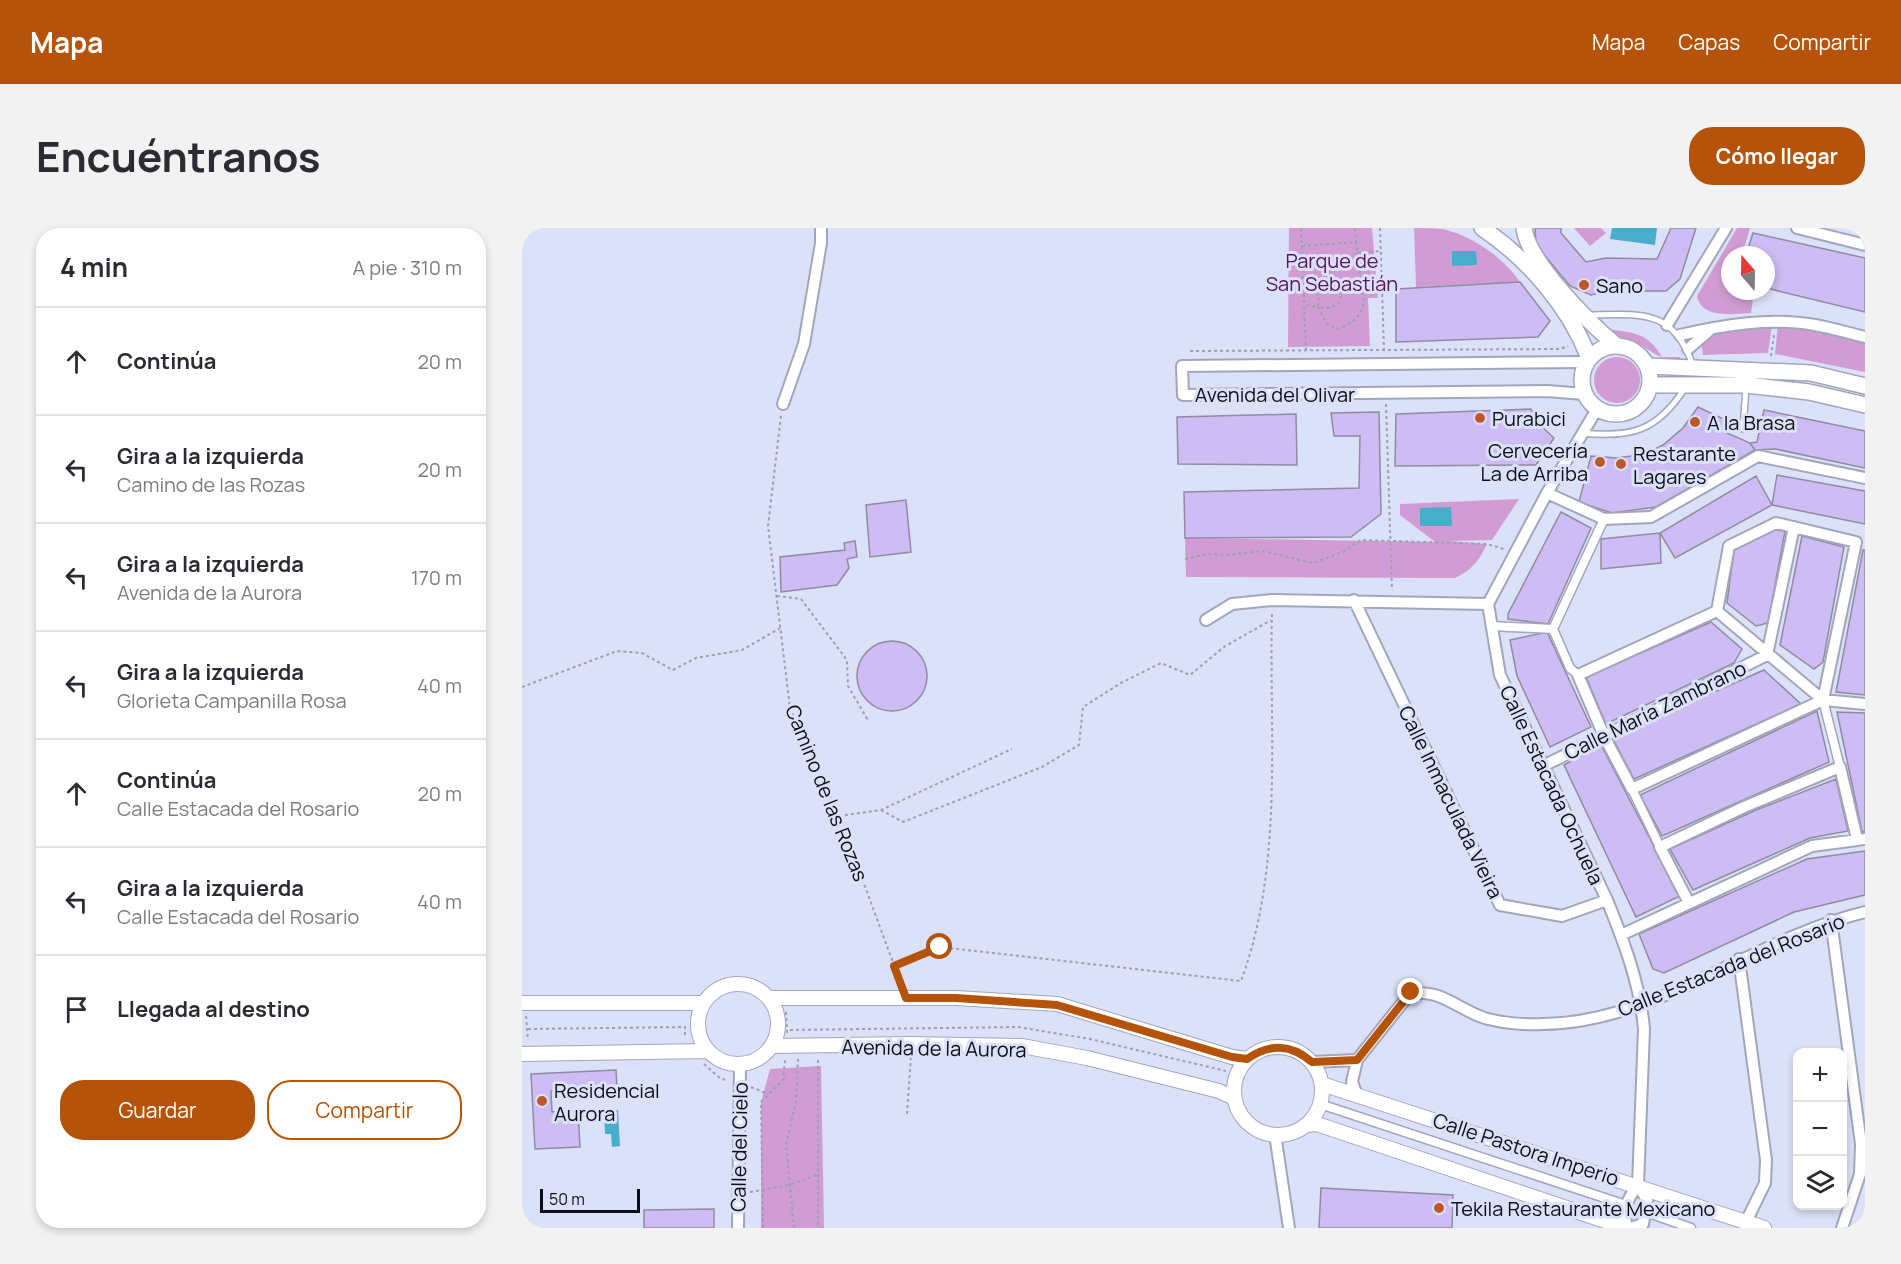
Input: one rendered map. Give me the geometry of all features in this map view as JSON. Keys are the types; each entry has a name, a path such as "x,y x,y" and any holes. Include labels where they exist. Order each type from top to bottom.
{"main road":[{"path":"1482,228 1520,257 1576,327 1588,360"},
{"path":"1524,228 1532,251 1582,315 1616,345 1635,351 1648,366 1650,385 1640,405 1630,411 1608,413 1597,409 1584,394 1582,372 1588,360 1606,347 1616,345"},
{"path":"1648,366 1811,373 1865,386"},
{"path":"1650,385 1746,385 1809,392 1865,405"}],"street":[{"path":"783,404 804,344 821,243 821,228"},
{"path":"1667,325 1726,228"},
{"path":"1797,228 1865,245"},
{"path":"1680,335 1712,328 1775,321 1815,325 1865,338"},
{"path":"1688,349 1712,328"},
{"name":"Avenida del Olivar","path":"1584,394 1547,391 1183,395 1182,366 1588,360"},
{"path":"1206,620 1232,604 1272,600 1488,604 1547,493 1597,409"},
{"path":"1547,493 1605,519 1651,517 1758,456 1865,478"},
{"path":"1605,519 1553,629 1570,668 1578,675 1604,736 1689,903"},
{"path":"1622,935 1812,846 1861,839 1823,700 1856,542 1776,523 1729,546 1717,611"},
{"path":"1767,655 1794,527"},
{"name":"Calle Inmaculada Vieira","path":"1354,600 1500,905 1562,916 1607,900"},
{"name":"Calle Estacada Ochuela","path":"1488,604 1500,675 1607,900 1622,935 1642,1004 1644,1029 1638,1185"},
{"path":"1578,675 1717,611"},
{"path":"1717,611 1823,700"},
{"path":"1491,626 1553,629"},
{"name":"Calle María Zambrano","path":"1543,766 1767,655"},
{"path":"1632,789 1823,700 1865,704"},
{"path":"1660,848 1744,807 1840,767"},
{"name":"Calle Estacada del Rosario","path":"1357,1060 1411,992 1437,996 1487,1019 1543,1024 1602,1018 1642,1004 1831,920 1865,912"},
{"path":"1831,920 1861,1144 1860,1174 1842,1228"},
{"path":"1738,960 1766,1160 1765,1183 1746,1222"},
{"path":"733,984 750,985 769,998 777,1013 778,1029 772,1046 764,1055 740,1065 719,1061 707,1051 697,1030 703,1003 716,990 733,984"},
{"path":"769,998 956,998 1057,1005 1232,1057 1247,1059"},
{"path":"524,1003 703,1003"},
{"name":"Avenida de la Aurora","path":"772,1046 911,1044 1022,1047 1087,1058 1219,1091 1234,1098"},
{"path":"1306,1125 1320,1104 1322,1084 1312,1062 1301,1053 1280,1047 1259,1050 1247,1059 1236,1077 1234,1098 1239,1112 1248,1123 1261,1131 1285,1134 1306,1125 1317,1124 1628,1228 1643,1224 1646,1212 1647,1200 1638,1185 1626,1206 1624,1217 1628,1228"},
{"path":"525,1054 707,1051"},
{"path":"1312,1062 1357,1060 1352,1082 1356,1094"},
{"name":"Calle del Cielo","path":"738,1228 740,1065"},
{"name":"Calle Pastora Imperio","path":"1322,1084 1638,1185 1764,1228"},
{"path":"1320,1104 1626,1206"},
{"path":"1275,1134 1289,1228"},
{"path":"1646,1212 1691,1228"}],"lane":[{"path":"1582,315 1640,314 1667,325 1680,335 1694,367"},
{"path":"1582,433 1615,437 1648,427 1673,406 1686,385"},
{"path":"1743,429 1746,385"}],"path":[{"path":"1301,228 1306,351 1304,365"},
{"path":"1339,279 1327,284 1323,289 1318,307 1327,324 1337,329 1354,324 1362,311 1365,299 1355,228"},
{"path":"1380,228 1386,364"},
{"path":"1302,246 1356,242"},
{"path":"1357,253 1381,251"},
{"path":"1302,257 1317,262 1339,279 1362,287"},
{"path":"1304,305 1330,308 1340,303 1343,291 1339,279"},
{"path":"1769,371 1775,321"},
{"path":"1190,351 1560,349 1570,344"},
{"path":"1386,394 1392,602"},
{"name":"Camino de las Rozas","path":"783,404 768,526 790,708 839,816 906,998"},
{"path":"1185,559 1207,554 1228,555 1262,551 1314,563 1343,552 1361,540 1487,544 1516,552"},
{"path":"777,596 801,599 847,660 848,686 869,722"},
{"path":"894,966 940,947 1241,981 1253,949 1271,830 1272,600"},
{"path":"881,810 903,822 1042,767 1080,745 1083,707 1121,683 1161,663 1190,675 1224,647 1271,620"},
{"path":"522,687 617,651 642,653 673,670 696,658 742,650 781,628"},
{"path":"839,816 881,810 1012,749"},
{"path":"786,998 787,1030"},
{"path":"524,1003 525,1054"},
{"path":"907,1113 911,1044"},
{"path":"794,1228 786,1144 796,1102 799,1047"},
{"path":"818,1047 818,1228"},
{"path":"1219,1091 1232,1057"},
{"path":"763,1228 761,1102 783,1080 786,1059"},
{"path":"738,1193 763,1191 789,1185 818,1174"}],"green space":[{"name":"Parque de San Sebastián","path":"1289,228 1372,228 1378,298 1368,298 1370,346 1288,347"},
{"path":"1414,228 1443,229 1476,242 1505,264 1520,282 1416,287"},
{"path":"1574,228 1601,228 1606,233 1590,246"},
{"path":"1737,228 1750,228 1745,246 1726,246"},
{"path":"1721,255 1721,300 1753,300 1751,313 1711,312 1700,303 1697,296"},
{"path":"1778,324 1814,328 1865,341 1865,372 1775,354"},
{"path":"1772,326 1768,353 1703,355 1701,342 1714,332"},
{"path":"1606,329 1638,335 1651,342 1662,357 1680,357 1683,361 1663,358 1633,341 1614,337"},
{"path":"1617,357 1626,358 1633,364 1639,371 1639,389 1633,396 1626,402 1617,403 1608,402 1601,396 1595,389 1594,380 1595,371 1601,364 1608,358"},
{"path":"1519,499 1492,540 1449,541 1487,544 1474,564 1455,578 1186,577 1185,538 1435,542 1400,515 1400,504"},
{"path":"821,1066 824,1228 761,1228 761,1102 770,1069"}],"water":[{"path":"1612,228 1657,228 1655,245 1610,239"},
{"path":"1452,251 1476,251 1477,265 1452,266"},
{"path":"1451,507 1452,526 1420,526 1420,508"},
{"path":"618,1110 620,1146 612,1147 611,1134 605,1134 604,1111"}],"building":[{"path":"1535,228 1561,228 1561,233 1586,262 1606,258 1657,259 1671,228 1696,228 1680,279 1666,291 1640,291 1621,287 1591,295 1570,286 1536,245"},
{"path":"1753,233 1865,258 1865,312 1775,290 1775,246 1749,246"},
{"path":"1520,282 1550,321 1538,337 1396,342 1396,289"},
{"path":"1698,407 1732,423 1727,433 1750,443 1755,450 1656,507 1612,513 1579,502 1591,456 1617,458 1645,454 1663,445 1683,428"},
{"path":"1531,409 1538,423 1554,438 1536,465 1395,466 1396,414"},
{"path":"1764,410 1865,431 1865,468 1775,449 1755,450 1750,443 1757,442"},
{"path":"1379,412 1381,514 1351,537 1185,538 1184,492 1359,488 1360,436 1334,436 1331,413"},
{"path":"1296,414 1297,465 1178,464 1177,417"},
{"path":"1777,475 1865,491 1865,524 1772,505"},
{"path":"1756,476 1772,505 1675,558 1660,533"},
{"path":"906,500 911,552 870,557 866,505"},
{"path":"1561,512 1591,528 1548,624 1508,619 1508,614"},
{"path":"1776,529 1785,531 1768,623 1756,626 1727,603 1734,549"},
{"path":"1660,533 1661,563 1601,569 1601,539"},
{"path":"1802,536 1844,547 1823,662 1814,669 1780,645"},
{"path":"855,541 857,557 847,559 849,568 837,585 781,592 780,557 845,550 844,543"},
{"path":"1863,550 1865,550 1865,695 1836,692"},
{"path":"1711,622 1742,649 1734,663 1606,724 1586,677"},
{"path":"1547,632 1591,727 1550,747 1517,676 1510,640"},
{"path":"899,641 912,647 921,656 925,662 927,676 925,690 917,701 906,709 885,711 867,701 859,690 857,669 867,651 878,643"},
{"path":"1764,670 1801,704 1634,779 1612,737"},
{"path":"1817,711 1829,762 1662,836 1640,795"},
{"path":"1837,712 1865,713 1865,831 1862,832"},
{"path":"1601,745 1680,896 1636,917 1564,765"},
{"path":"1836,779 1848,831 1810,838 1693,890 1670,849 1756,810"},
{"path":"1865,851 1865,895 1794,912 1664,973 1653,969 1639,934 1807,859"},
{"name":"Residencial Aurora","path":"616,1070 617,1088 551,1091 552,1112 578,1110 580,1147 535,1149 531,1074"},
{"path":"1321,1188 1453,1195 1452,1228 1319,1228"},
{"path":"714,1209 714,1228 644,1228 644,1210"}],"place":[{"name":"Sano","path":"1584,285"},
{"name":"Purabici","path":"1480,418"},
{"name":"A la Brasa","path":"1695,422"},
{"name":"Cervecería La de Arriba","path":"1600,462"},
{"name":"Restarante Lagares","path":"1621,464"},
{"name":"Residencial Aurora","path":"542,1101"},
{"name":"Tekila Restaurante Mexicano","path":"1439,1208"}],"route":[{"path":"940,947 894,966 906,998 956,998 1057,1005 1232,1057 1247,1059 1259,1050 1273,1047 1287,1048 1301,1053 1312,1062 1357,1060 1411,992"}]}
